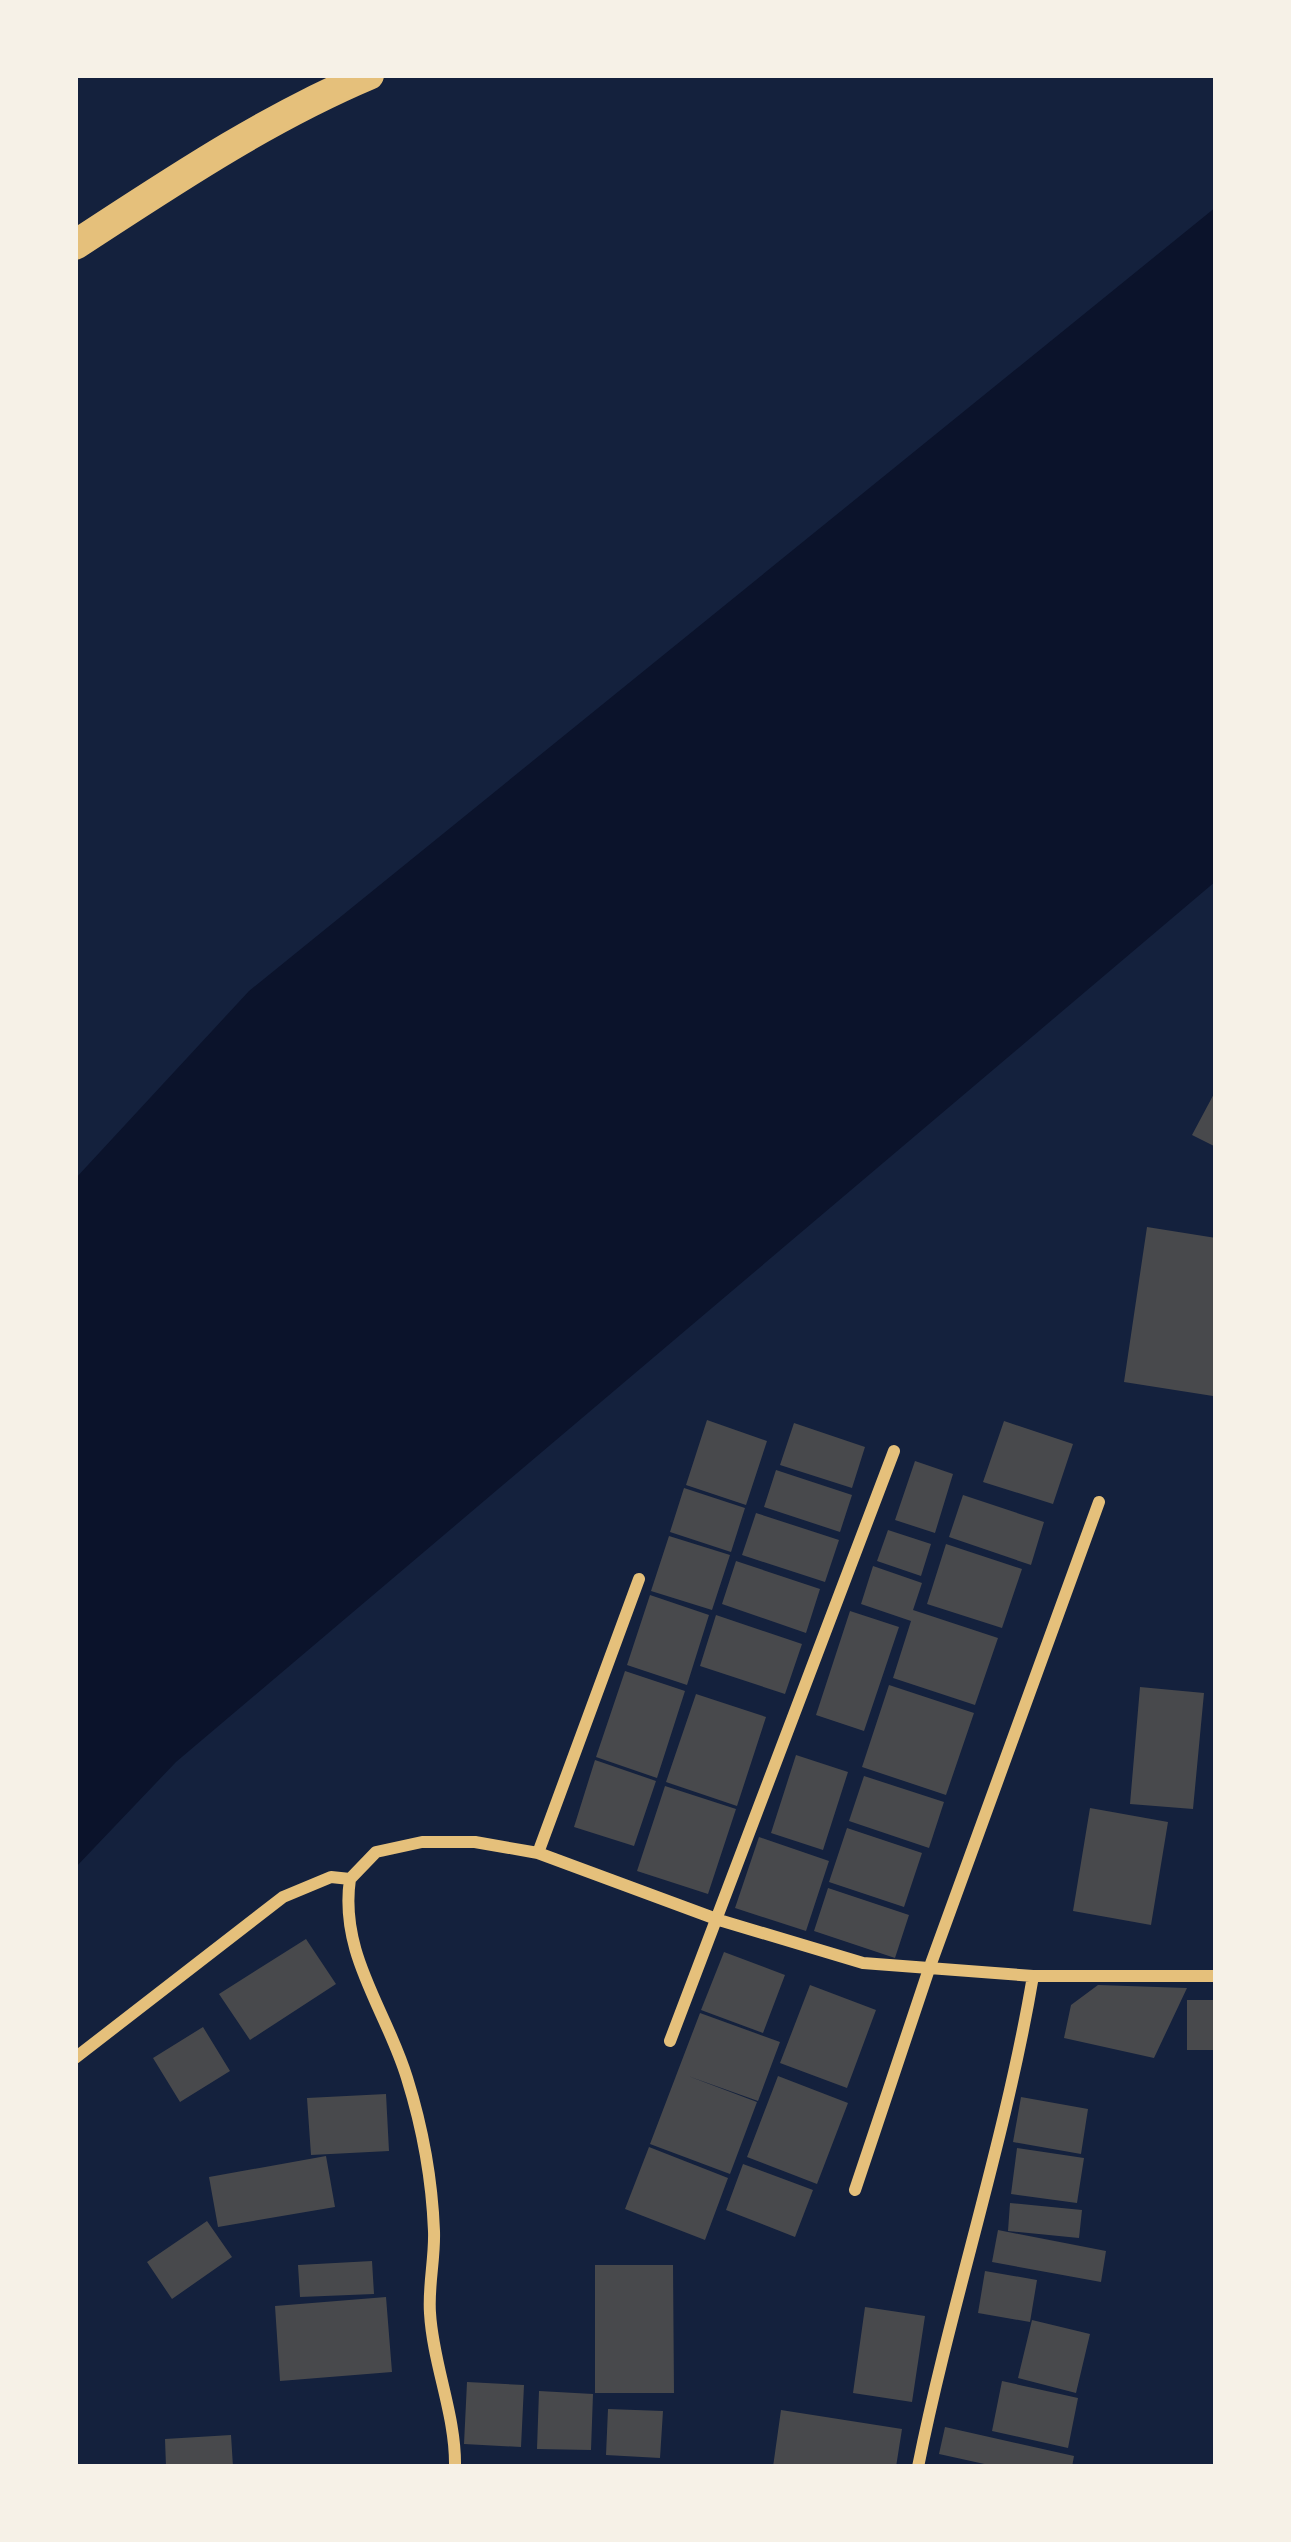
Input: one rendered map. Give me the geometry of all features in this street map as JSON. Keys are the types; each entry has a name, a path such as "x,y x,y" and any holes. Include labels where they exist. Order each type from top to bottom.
{"main road":[{"path":"75,245 317,97 369,75"}],"street":[{"path":"670,2041 894,1451"},
{"path":"855,2190 929,1969 1099,1502"},
{"path":"538,1853 639,1579"},
{"path":"454,2467 430,2313 434,2232 425,2157 407,2077 351,1942 345,1909 350,1879 376,1852 422,1842 475,1842 538,1853 718,1920 863,1963 1033,1976 1216,1976"},
{"path":"75,2058 283,1897 331,1877 350,1879"},
{"path":"917,2467 940,2355 1016,2076 1033,1976"}],"water":[{"path":"1216,207 1216,881 176,1762 75,1868 75,1179 249,991"}],"building":[{"path":"1216,1090 1216,1147 1192,1135"},
{"path":"1147,1227 1216,1238 1213,1396 1124,1382"},
{"path":"707,1420 767,1441 746,1505 686,1485"},
{"path":"1004,1421 1073,1444 1053,1504 983,1482"},
{"path":"794,1423 865,1447 852,1488 780,1465"},
{"path":"915,1461 953,1474 935,1533 895,1520"},
{"path":"776,1470 852,1495 840,1532 764,1507"},
{"path":"684,1488 745,1508 731,1552 670,1532"},
{"path":"963,1495 1044,1522 1031,1565 949,1537"},
{"path":"756,1513 839,1540 825,1582 742,1555"},
{"path":"888,1530 931,1544 921,1576 877,1561"},
{"path":"669,1536 730,1555 712,1610 651,1591"},
{"path":"946,1544 1022,1569 1002,1628 927,1604"},
{"path":"736,1561 820,1589 806,1633 722,1604"},
{"path":"873,1566 922,1583 913,1610 998,1638 975,1705 893,1678 911,1621 861,1604"},
{"path":"650,1595 709,1615 687,1685 627,1665"},
{"path":"850,1611 899,1627 864,1731 816,1715"},
{"path":"716,1615 802,1644 785,1694 700,1666"},
{"path":"625,1671 685,1691 657,1778 596,1757"},
{"path":"889,1685 974,1713 946,1795 862,1767"},
{"path":"1140,1687 1204,1693 1193,1809 1130,1804"},
{"path":"696,1694 766,1717 737,1806 666,1782"},
{"path":"796,1755 848,1772 823,1850 771,1833"},
{"path":"595,1760 656,1781 634,1846 574,1827"},
{"path":"864,1776 944,1802 929,1848 849,1821"},
{"path":"665,1786 736,1809 708,1894 637,1871"},
{"path":"1090,1808 1168,1822 1151,1925 1073,1911"},
{"path":"847,1828 922,1853 904,1907 829,1882"},
{"path":"759,1837 829,1861 806,1931 735,1908"},
{"path":"828,1888 909,1915 895,1958 814,1931"},
{"path":"306,1939 336,1984 250,2040 219,1994"},
{"path":"724,1952 785,1975 763,2033 701,2010"},
{"path":"810,1985 876,2010 847,2088 780,2063"},
{"path":"1098,1985 1187,1988 1154,2058 1064,2038 1071,2005"},
{"path":"1187,2000 1216,2000 1216,2050 1187,2050"},
{"path":"700,2013 780,2042 758,2101 688,2076 757,2102 730,2174 650,2144"},
{"path":"203,2027 230,2071 180,2102 153,2058"},
{"path":"778,2076 848,2103 817,2184 747,2157"},
{"path":"386,2094 389,2151 311,2155 307,2098"},
{"path":"1021,2097 1088,2109 1081,2154 1013,2142"},
{"path":"649,2147 728,2178 705,2240 625,2209"},
{"path":"1017,2148 1084,2158 1077,2203 1011,2194"},
{"path":"326,2156 335,2207 218,2227 209,2177"},
{"path":"743,2164 813,2190 795,2237 726,2210"},
{"path":"1010,2203 1082,2210 1079,2238 1008,2231"},
{"path":"207,2221 232,2257 172,2299 147,2262"},
{"path":"998,2230 1106,2251 1101,2282 992,2262"},
{"path":"372,2261 374,2294 300,2297 298,2265"},
{"path":"595,2265 673,2265 674,2393 595,2393"},
{"path":"985,2271 1037,2280 1030,2322 978,2313"},
{"path":"386,2297 392,2372 280,2381 275,2306"},
{"path":"865,2307 925,2316 912,2402 853,2393"},
{"path":"1032,2320 1090,2334 1076,2393 1018,2378"},
{"path":"1002,2381 1078,2398 1068,2448 992,2431"},
{"path":"467,2382 524,2385 521,2447 464,2444"},
{"path":"539,2391 593,2394 591,2450 537,2449"},
{"path":"608,2409 663,2411 660,2458 606,2455"},
{"path":"781,2410 902,2429 896,2467 773,2467"},
{"path":"945,2427 1074,2456 1072,2467 998,2467 939,2454"},
{"path":"231,2435 233,2467 166,2467 165,2439"}]}
